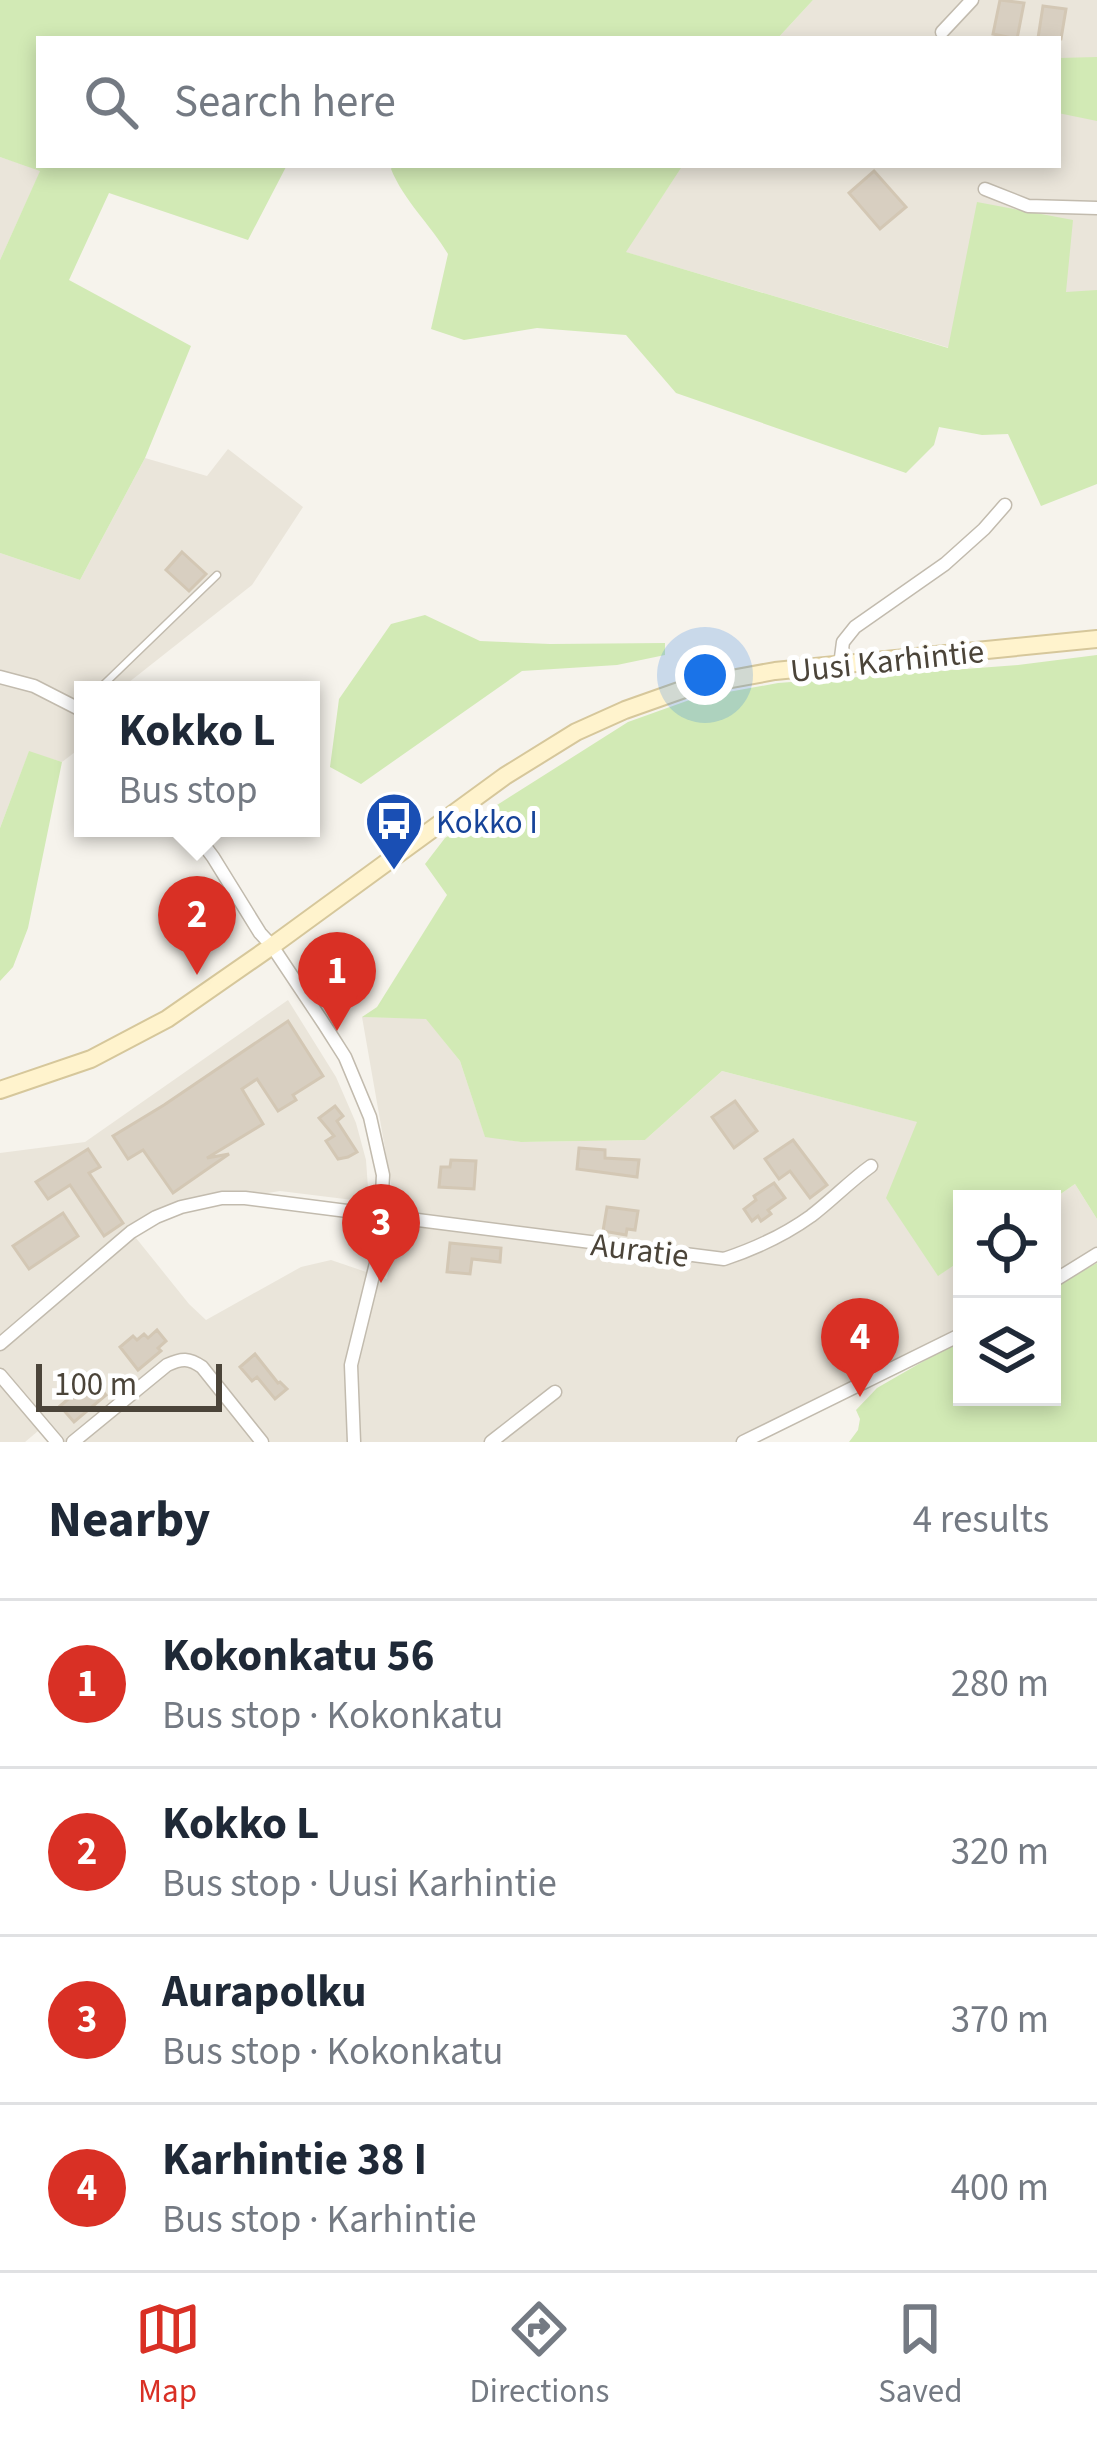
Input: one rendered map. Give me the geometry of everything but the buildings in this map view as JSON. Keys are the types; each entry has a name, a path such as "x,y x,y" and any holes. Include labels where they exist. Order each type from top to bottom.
{"street":[{"path":"942,32 972,0"},
{"path":"985,189 1028,206 1097,208"},
{"path":"840,665 844,642 855,627 932,574 1005,505"},
{"name":"Uusi Karhintie","path":"0,1090 91,1059 166,1019 505,776 576,732 625,710 693,686 776,671 1097,639"},
{"path":"0,677 74,704"},
{"path":"198,837 345,1058 370,1117 383,1175 379,1251 351,1365 354,1442"},
{"name":"Auratie","path":"0,1344 131,1232 181,1207 222,1198 724,1259 811,1216 871,1166"},
{"path":"1061,1276 1097,1254"},
{"path":"743,1442 953,1338"},
{"path":"73,1442 167,1365 181,1359 202,1367 262,1442"},
{"path":"0,1375 57,1442"},
{"path":"491,1442 555,1392"}],"lane":[{"path":"107,681 217,575"}],"shaded area":[{"path":"813,0 1097,0 1097,388 625,252 681,168 1061,168 1061,36 780,36"},
{"path":"0,157 41,170 0,260"},
{"path":"228,449 303,507 252,585 130,681 74,681 74,753 62,762 29,752 0,828 0,553 80,580 145,458 207,476"},
{"path":"288,1000 336,1077 356,1123 366,1160 369,1202 280,1191 181,1207 132,1233 206,1320 301,1267 331,1260 387,1279 397,1217 362,1017 426,1018 460,1061 485,1136 521,1142 645,1140 722,1071 918,1122 939,1275 953,1266 953,1338 743,1442 57,1442 44,1426 25,1442 0,1442 0,1153 85,1142"},
{"path":"1075,1184 1097,1219 1097,1254 1061,1276 1061,1194"}],"green space":[{"path":"0,0 813,0 780,36 36,36 36,168 285,168 248,240 109,193 69,280 191,346 145,458 80,580 0,553 0,260 40,171 0,157"},
{"path":"1097,57 1097,121 1061,114 1061,58"},
{"path":"681,168 626,252 948,348 977,202 1073,220 1066,292 1097,290 1097,484 1041,506 1008,434 982,435 939,427 934,445 906,473 676,393 626,335 537,328 464,340 431,329 448,254 391,169"},
{"path":"425,615 480,641 665,643 665,655 617,665 522,671 361,784 330,767 339,699 391,624"},
{"path":"1097,655 1097,1219 1075,1184 1061,1194 1061,1190 953,1190 953,1266 938,1276 886,1198 917,1122 722,1071 645,1140 521,1142 485,1137 460,1061 426,1019 362,1017 377,1007 447,895 425,864 445,838 628,722 695,698 778,683"},
{"path":"29,751 62,762 28,928 13,967 0,981 0,828"},
{"path":"1097,1263 1097,1442 849,1442 858,1430 856,1410 877,1388 953,1344 953,1406 1061,1406 1061,1283"}],"place":[{"name":"Kokko I","path":"394,872"},
{"name":"Kokko L","path":"197,975"},
{"name":"Kokonkatu 56","path":"337,1031"},
{"name":"Aurapolku","path":"381,1283"},
{"name":"Karhintie 38 I","path":"860,1397"}]}
